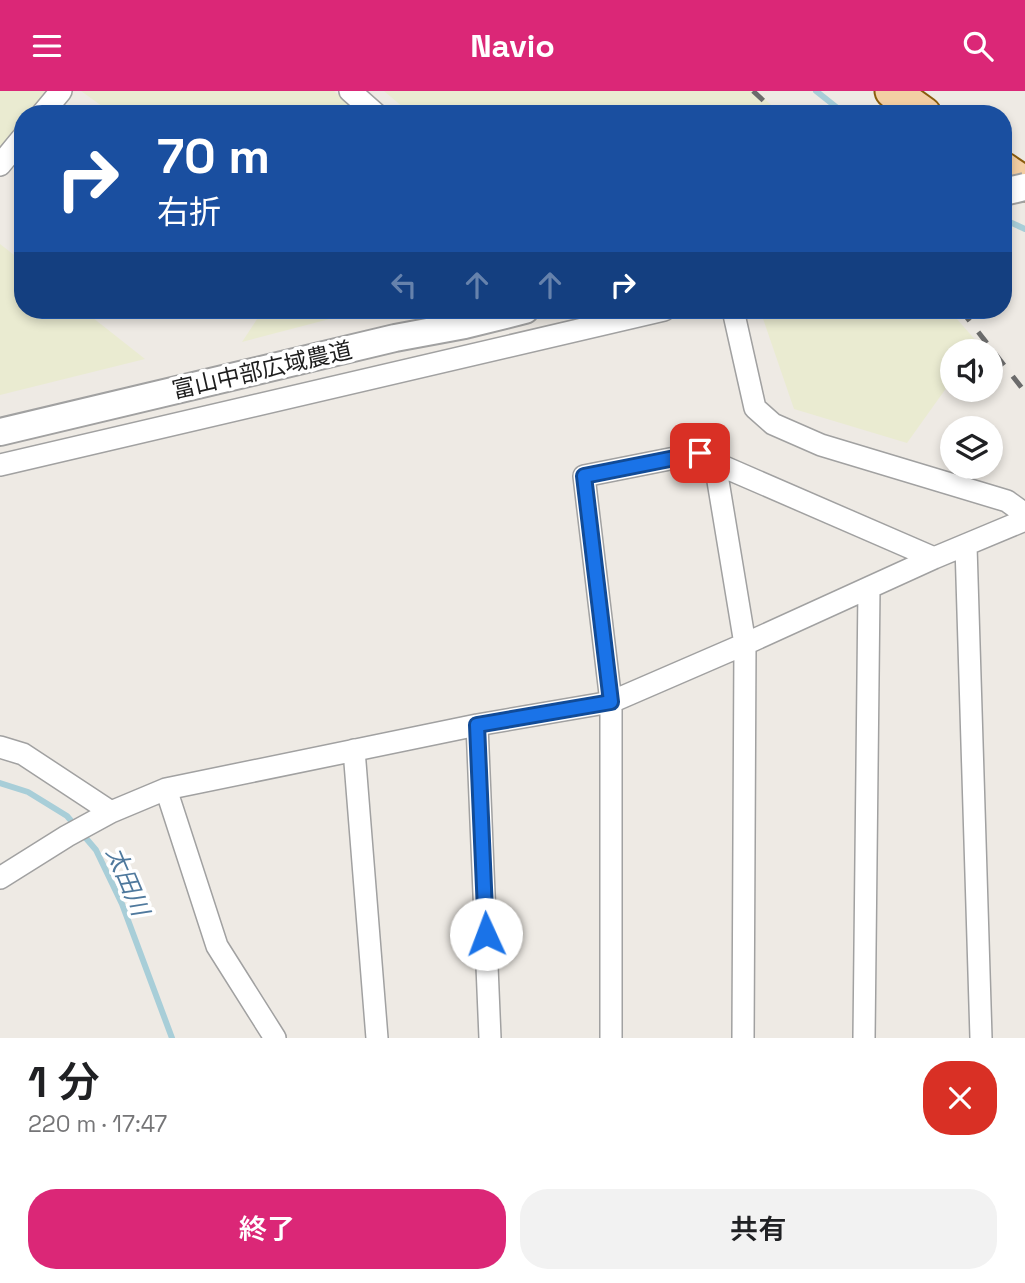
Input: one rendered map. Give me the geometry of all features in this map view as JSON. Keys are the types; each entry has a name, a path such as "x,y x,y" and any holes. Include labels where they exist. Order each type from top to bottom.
{"main road":[{"path":"892,91 911,105"},
{"path":"1012,184 1025,197"}],"street":[{"path":"49,105 61,91"},
{"path":"350,91 366,105"},
{"path":"0,165 14,148"},
{"name":"富山中部広域農道","path":"0,432 395,338 488,319"},
{"path":"0,465 625,319"},
{"path":"735,319 755,408 773,424 821,445 1007,501 1025,514"},
{"path":"611,1038 611,702 584,476 700,453 715,463 934,558"},
{"path":"715,463 745,644 743,1038"},
{"path":"0,878 111,812 166,789 477,725 611,702 1025,520"},
{"path":"966,546 981,1038"},
{"path":"864,1038 869,588"},
{"path":"477,725 490,1038"},
{"path":"0,747 23,754 111,812"},
{"path":"354,750 377,1038"},
{"path":"166,789 217,946 275,1038"}],"green space":[{"path":"0,91 59,91 46,105 14,105 14,139 0,154"},
{"path":"81,91 334,91 349,105 100,105"},
{"path":"384,91 756,91 771,105 400,105"},
{"path":"0,244 14,255 14,319 94,319 145,359 0,395"},
{"path":"257,319 330,319 242,342"},
{"path":"763,319 957,319 974,339 940,339 940,397 907,443 794,409"}],"waterway":[{"path":"816,91 834,105"},
{"path":"1012,223 1025,229"},
{"name":"太田川","path":"0,783 28,792 67,816 96,850 122,904 172,1038"}],"railway":[{"path":"753,91 768,105"},
{"path":"968,319 1025,392"}],"route":[{"path":"486,934 477,725 611,702 584,476 700,453"}]}
